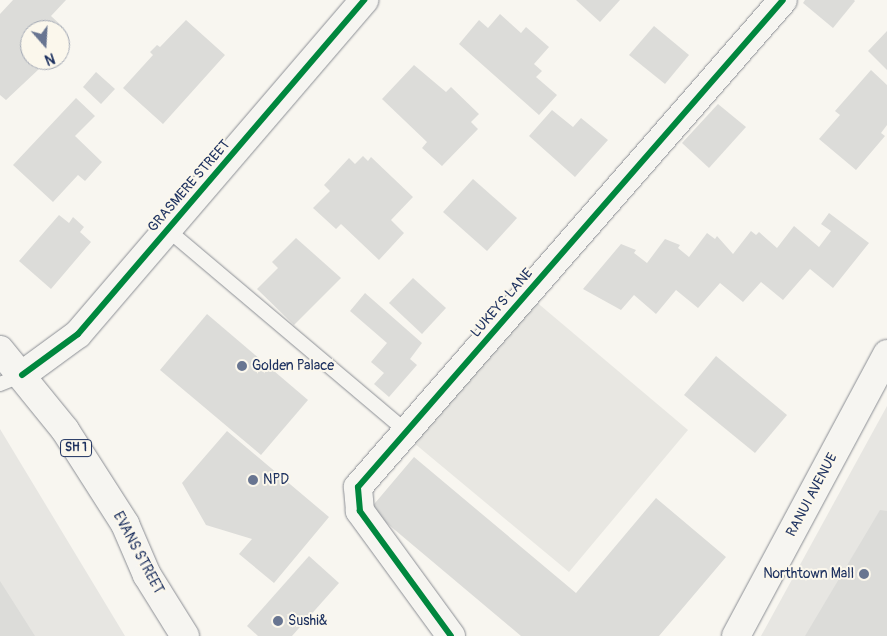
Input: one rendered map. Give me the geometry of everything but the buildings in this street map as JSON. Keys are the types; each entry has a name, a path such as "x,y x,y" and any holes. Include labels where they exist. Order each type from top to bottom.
{"main road":[{"name":"GRASMERE STREET","path":"11,380 69,344 364,0"},
{"name":"LUKEYS LANE","path":"451,636 360,511 358,486 783,0"},
{"name":"EVANS STREET","path":"0,350 11,380 65,430 125,524 147,575 185,636"},
{"name":"RANUI AVENUE","path":"736,636 887,354"}],"lane":[{"path":"168,230 406,431"}],"shaded area":[{"path":"534,300 688,430 569,572 414,443"},
{"path":"887,406 887,636 761,636"},
{"path":"0,429 125,636 0,636"}],"cycle path":[{"path":"22,375 78,334 364,0"},
{"path":"451,636 360,511 358,487 783,0"}],"place":[{"name":"Golden Palace","path":"242,366"},
{"name":"NPD","path":"253,480"},
{"name":"Northtown Mall","path":"864,574"},
{"name":"Sushi&","path":"278,621"}]}
